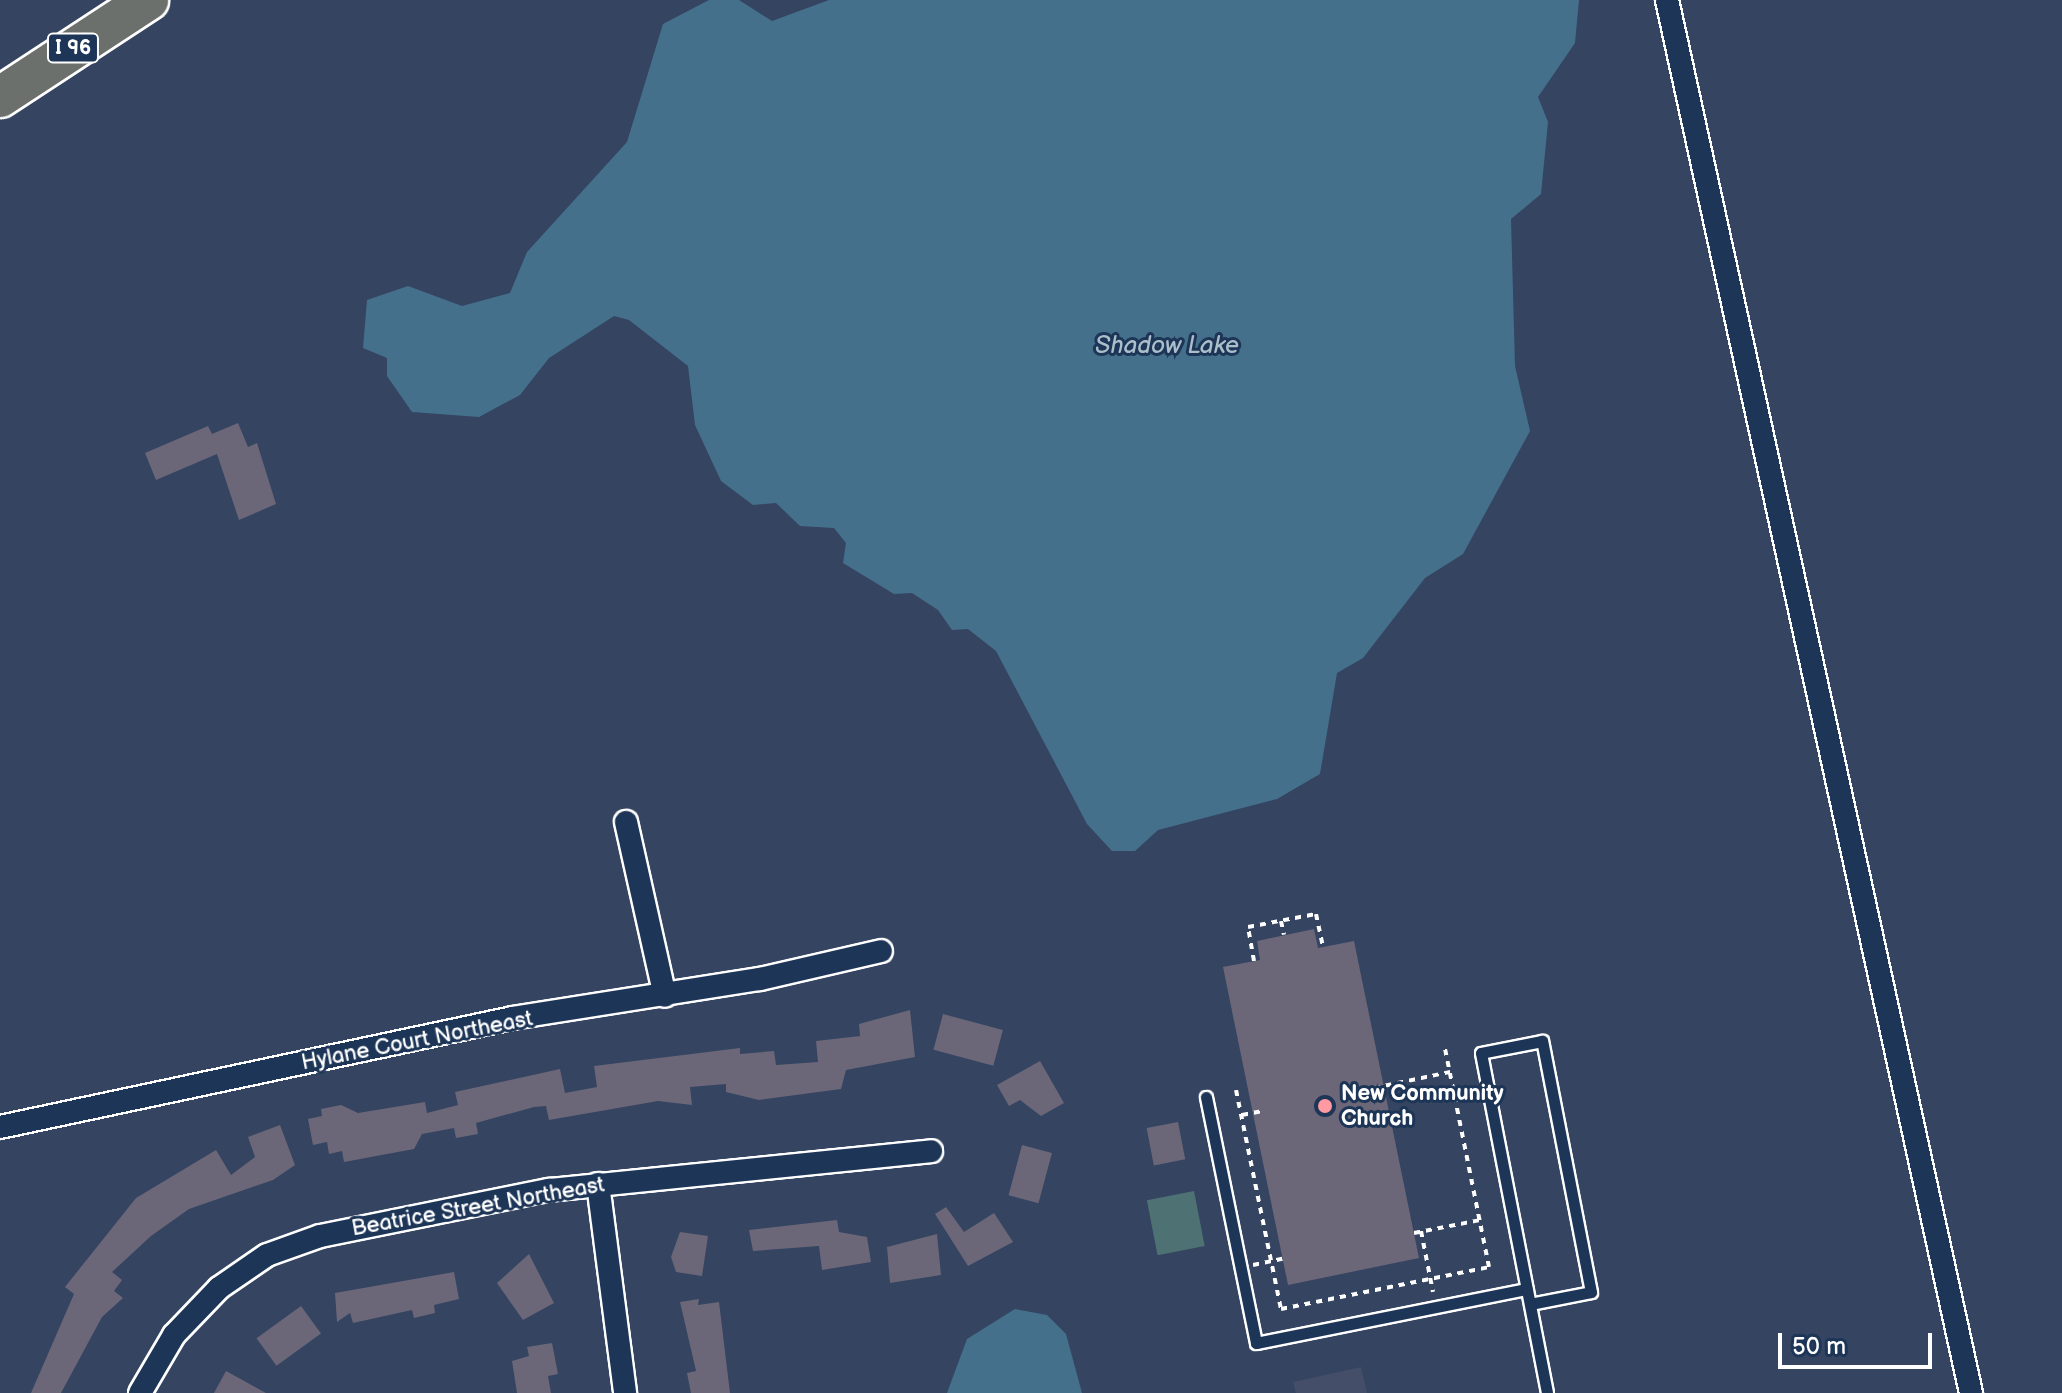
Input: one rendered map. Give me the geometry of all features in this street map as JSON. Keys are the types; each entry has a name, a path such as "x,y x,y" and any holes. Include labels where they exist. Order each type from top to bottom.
{"highway":[{"name":"I 96","path":"0,97 148,0"}],"street":[{"path":"1667,0 1971,1393"},
{"path":"626,822 665,996"},
{"name":"Hylane Court Northeast","path":"0,1127 513,1018 665,996 881,951"},
{"name":"Beatrice Street Northeast","path":"140,1393 174,1335 219,1288 267,1255 372,1224 598,1184 931,1151"},
{"path":"598,1184 625,1393"}],"lane":[{"path":"1530,1304 1591,1292 1542,1041 1481,1053 1547,1393"},
{"path":"1206,1097 1256,1343 1527,1289"}],"path":[{"path":"1254,961 1248,927 1316,914 1323,947"},
{"path":"1281,921 1284,935"},
{"path":"1236,1090 1281,1309 1489,1267 1445,1048"},
{"path":"1374,1088 1450,1072"},
{"path":"1242,1115 1263,1111"},
{"path":"1414,1233 1480,1220"},
{"path":"1421,1231 1430,1279"},
{"path":"1271,1261 1282,1259"}],"shaded area":[{"path":"1361,1367 1367,1393 1296,1393 1293,1382"}],"green space":[{"path":"1194,1191 1205,1246 1158,1255 1147,1200"}],"water":[{"name":"Shadow Lake","path":"709,0 739,0 772,21 829,0 1579,0 1575,43 1538,97 1548,122 1541,194 1511,219 1515,366 1530,431 1463,554 1425,578 1363,658 1337,673 1320,774 1277,799 1158,830 1135,851 1112,851 1087,824 996,651 968,629 952,630 938,610 912,593 894,594 843,563 846,543 834,528 800,526 776,503 753,505 721,481 695,425 688,366 629,320 614,316 549,358 520,395 479,417 412,412 387,376 387,358 363,348 367,300 408,286 462,306 510,293 527,252 627,142 663,24"},
{"path":"1015,1309 1047,1315 1066,1334 1082,1393 947,1393 967,1339"}],"building":[{"path":"238,423 248,447 257,443 276,504 239,520 217,454 156,480 145,453 208,426 212,434"},
{"name":"New Community Church","path":"1314,929 1318,948 1354,941 1419,1258 1288,1285 1223,967 1260,960 1257,941"},
{"path":"910,1010 915,1057 846,1070 841,1089 759,1100 726,1092 726,1084 690,1087 692,1105 658,1101 549,1120 546,1106 534,1107 476,1123 478,1134 456,1138 454,1128 422,1134 414,1149 344,1162 342,1151 329,1154 327,1142 313,1145 308,1119 322,1116 321,1109 341,1105 358,1113 425,1102 427,1113 458,1105 455,1092 560,1069 565,1093 597,1087 594,1066 740,1048 740,1054 774,1051 776,1065 818,1062 816,1041 860,1036 859,1024"},
{"path":"943,1014 1003,1030 993,1066 933,1050"},
{"path":"1040,1061 1064,1103 1041,1116 1020,1100 1009,1106 997,1085"},
{"path":"1178,1122 1185,1159 1154,1165 1147,1128"},
{"path":"280,1125 295,1165 273,1180 189,1209 151,1236 112,1272 122,1280 114,1291 123,1298 102,1317 61,1393 31,1393 74,1294 65,1287 136,1198 216,1150 231,1175 255,1157 248,1137"},
{"path":"1022,1145 1052,1153 1038,1203 1009,1195"},
{"path":"946,1207 964,1232 994,1213 1013,1242 968,1266 935,1214"},
{"path":"837,1220 839,1232 867,1237 871,1262 822,1270 819,1246 753,1251 749,1230"},
{"path":"680,1232 708,1236 702,1276 676,1272 671,1257"},
{"path":"937,1234 941,1275 890,1283 887,1247"},
{"path":"529,1254 554,1303 523,1320 497,1283"},
{"path":"454,1272 459,1299 434,1305 435,1313 414,1318 412,1310 353,1323 350,1313 337,1322 335,1293"},
{"path":"699,1299 698,1305 719,1302 730,1393 691,1393 687,1373 696,1371 680,1302"},
{"path":"301,1306 321,1334 276,1366 257,1338"},
{"path":"552,1343 558,1374 548,1376 551,1393 517,1393 512,1361 529,1356 527,1347"},
{"path":"226,1371 266,1393 214,1393"}],"place":[{"name":"New Community Church","path":"1325,1106"}]}
